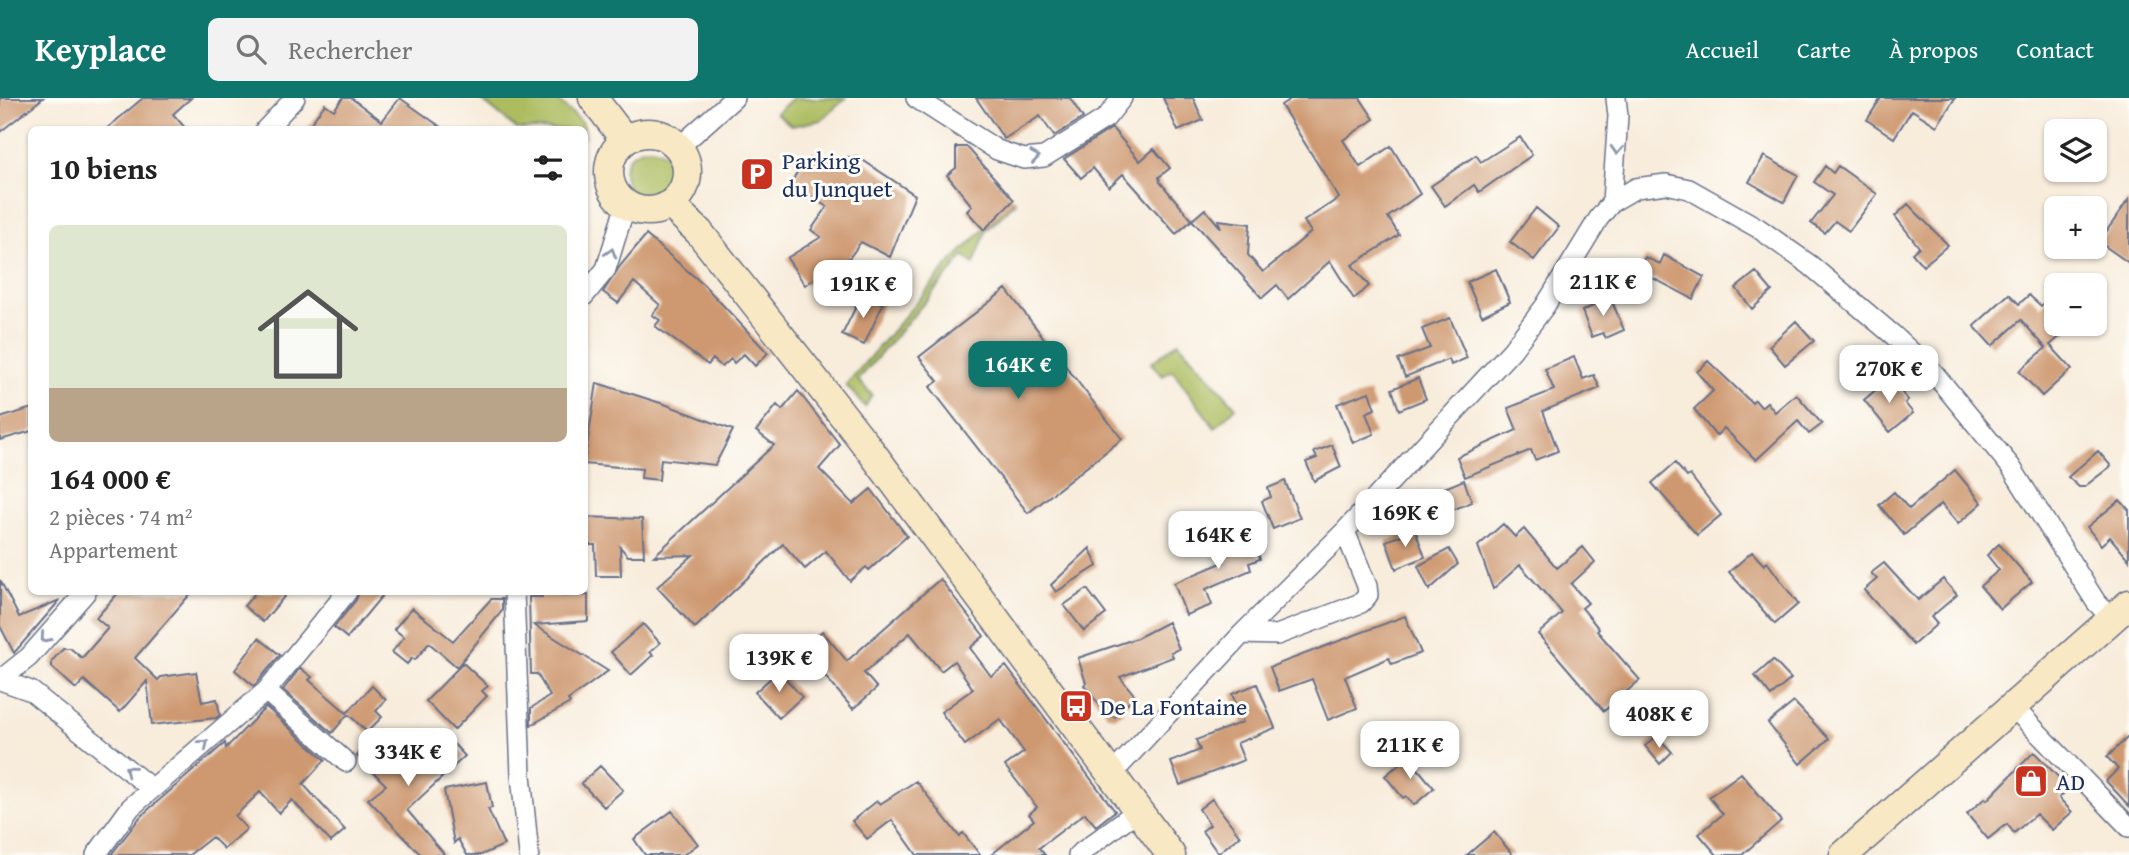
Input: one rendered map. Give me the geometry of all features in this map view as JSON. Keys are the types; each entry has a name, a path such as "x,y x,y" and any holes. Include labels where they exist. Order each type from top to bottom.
{"street":[{"path":"269,126 295,98"},
{"path":"593,98 625,140"},
{"path":"678,148 734,98"},
{"path":"916,98 997,150 1024,159 1044,157 1106,118 1122,98"},
{"path":"1612,202 1618,116 1616,98"},
{"path":"648,133 660,135 678,148 684,159 685,184 670,204 648,211 626,204 618,197 609,177 612,156 625,140 648,133"},
{"path":"1112,774 1242,634 1345,531 1512,350 1612,202 1636,188 1666,184 1689,189 1758,228 1810,265 1933,372 2011,467 2096,602 2120,611 1844,855"},
{"path":"588,291 606,269 626,204"},
{"path":"670,204 699,232 867,446 1171,855"},
{"path":"1242,634 1277,635 1361,603 1368,595 1367,586 1345,531"},
{"path":"0,680 29,657 83,595"},
{"path":"96,855 131,807 266,691 345,595"},
{"path":"514,595 521,775 529,855"},
{"path":"0,680 31,691 152,789"},
{"path":"266,691 346,762"},
{"path":"2012,706 2129,827"},
{"path":"1078,855 1138,810"}],"green space":[{"path":"479,98 556,98 583,126 513,126"},
{"path":"793,98 846,98 821,120 792,126 776,113"},
{"path":"639,149 659,149 673,163 673,183 659,197 639,197 625,183 625,163"},
{"path":"1014,200 1016,202 986,231 974,264 964,256 858,380 872,395 865,407 846,385 951,262"},
{"path":"1178,342 1236,407 1215,428 1172,370 1163,376 1151,363"}],"building":[{"path":"0,98 43,98 0,132"},
{"path":"143,98 191,98 173,114 184,126 110,126"},
{"path":"343,98 351,98 382,121 400,98 439,126 309,126 325,104 334,110"},
{"path":"976,98 1070,98 1083,118 1054,136 1040,116 1004,139"},
{"path":"1163,98 1193,98 1203,120 1178,131"},
{"path":"1292,98 1360,98 1374,119 1343,140 1360,167 1391,146 1420,194 1388,217 1399,235 1352,265 1369,286 1354,299 1330,261 1288,299 1277,285 1262,298 1192,220 1205,209 1221,228 1218,220 1250,224 1248,255 1263,272 1311,232 1304,221 1339,198 1281,105"},
{"path":"1881,98 1955,98 1937,126 1912,110 1894,138 1867,120"},
{"path":"1112,128 1140,161 1154,149 1170,168 1159,177 1160,182 1192,220 1176,234 1123,174 1109,187 1093,168 1081,178 1064,159"},
{"path":"1520,137 1532,155 1479,192 1474,185 1445,206 1431,186 1476,155 1481,162"},
{"path":"956,147 967,147 1014,200 984,230 967,211 972,206 947,175 956,168"},
{"path":"1764,156 1798,175 1784,202 1749,182"},
{"path":"812,157 858,157 915,195 890,257 861,242 850,257 805,285 787,258 821,237 811,230 827,207 791,183 804,161"},
{"path":"1825,166 1833,173 1838,166 1877,194 1849,231 1835,221 1825,233 1811,223 1833,195 1814,182"},
{"path":"2129,199 2129,263 2107,248 2107,231"},
{"path":"1908,204 1948,245 1923,266 1912,253 1919,247 1895,216"},
{"path":"1536,208 1559,227 1534,260 1510,242"},
{"path":"646,235 704,285 768,353 755,366 744,354 734,363 731,359 722,367 713,359 708,365 655,326 660,320 652,315 660,305 634,282 618,303 603,292"},
{"path":"1664,255 1704,277 1693,299 1653,278 1647,291 1632,284 1645,257 1660,264"},
{"path":"1496,269 1510,302 1482,316 1467,282"},
{"path":"1756,272 1772,291 1752,309 1736,288"},
{"path":"1006,289 1122,439 1028,513 930,387 938,381 919,357"},
{"path":"862,294 883,304 864,345 842,335"},
{"path":"1609,294 1624,330 1606,338 1603,333 1592,337 1582,311 1593,306 1591,302"},
{"path":"2009,294 2019,304 2029,295 2041,306 2044,303 2044,336 2061,336 2050,345 2072,369 2042,396 2019,371 2046,348 2021,320 1992,346 1974,326"},
{"path":"1450,318 1467,358 1451,365 1449,359 1405,377 1398,360 1430,348 1422,329"},
{"path":"1796,321 1814,341 1785,365 1769,346"},
{"path":"1574,357 1583,379 1594,375 1600,388 1543,411 1558,451 1535,460 1531,450 1465,477 1457,457 1517,430 1508,408 1554,390 1545,369"},
{"path":"1708,361 1752,403 1755,400 1761,407 1767,402 1775,412 1796,394 1822,424 1809,434 1798,421 1756,460 1724,428 1716,436 1694,409 1713,391 1697,372"},
{"path":"1418,378 1426,399 1399,410 1392,389"},
{"path":"1890,378 1908,400 1905,403 1913,413 1890,432 1864,400"},
{"path":"597,383 733,430 715,465 661,459 659,480 641,478 642,469 588,464 588,439"},
{"path":"798,391 840,445 819,469 853,504 871,489 907,536 869,570 866,567 850,581 826,551 805,569 783,544 695,628 657,587 693,555 654,556 774,445 756,431 777,405 782,410"},
{"path":"1369,392 1375,409 1366,413 1374,434 1353,443 1337,404"},
{"path":"28,409 28,432 0,440 0,418"},
{"path":"1332,445 1341,467 1314,481 1306,462 1317,458 1314,452"},
{"path":"2098,451 2111,466 2084,487 2079,487 2068,477"},
{"path":"1675,463 1687,477 1690,475 1721,515 1697,535 1652,483"},
{"path":"1955,470 1982,503 1958,524 1941,504 1904,535 1879,505 1894,492 1909,509"},
{"path":"1464,480 1472,502 1430,519 1422,497"},
{"path":"1285,481 1300,518 1273,529 1262,501 1271,497 1268,488"},
{"path":"2120,500 2129,510 2129,560 2110,537 2101,545 2087,527"},
{"path":"588,517 642,519 644,556 628,556 620,547 621,576 596,576 595,545 588,545"},
{"path":"1503,524 1515,537 1524,529 1557,568 1583,547 1595,562 1571,584 1588,603 1582,608 1599,629 1597,631 1640,680 1604,711 1538,634 1562,613 1520,565 1493,589 1478,546"},
{"path":"1248,528 1260,559 1249,563 1251,570 1206,589 1212,605 1186,615 1174,583 1224,562 1216,541"},
{"path":"1415,530 1425,557 1396,569 1386,541"},
{"path":"1999,544 2032,582 2000,609 1980,586 1999,570 1987,555"},
{"path":"1090,548 1097,566 1056,592 1051,585"},
{"path":"1449,549 1458,564 1429,590 1418,566"},
{"path":"1752,552 1764,565 1767,562 1798,604 1775,624 1729,572"},
{"path":"1884,563 1918,600 1943,579 1957,595 1931,617 1937,624 1913,645 1864,590 1877,579 1871,573"},
{"path":"940,579 984,636 970,648 991,676 1006,666 1115,811 1096,826 1085,813 1039,848 1045,855 991,855 1034,820 1029,814 1037,807 1005,766 1024,752 1000,719 965,745 941,712 973,689 954,661 941,671 910,633 864,673 877,688 853,709 802,649 822,631 847,661"},
{"path":"0,580 19,617 60,600 14,653 0,626"},
{"path":"1087,589 1106,614 1084,631 1064,605"},
{"path":"116,595 189,595 135,658 158,680 161,677 196,672 202,702 217,699 220,715 216,718 152,725 147,681 120,712 84,680 76,689 52,667 52,661 63,648 70,648 82,658 108,628 96,618"},
{"path":"253,595 286,595 263,622 244,606"},
{"path":"358,595 383,595 347,638 334,627"},
{"path":"588,595 588,621 534,625 608,671 568,700 570,703 531,725 531,708 550,696 537,674 531,674 529,597"},
{"path":"491,599 502,599 502,611 457,667 429,643 415,660 412,658 407,664 392,652 404,637 394,629 412,608 453,641"},
{"path":"1405,616 1421,653 1392,664 1389,658 1345,677 1357,708 1328,720 1312,679 1279,691 1270,667"},
{"path":"1168,622 1179,649 1171,652 1173,657 1120,677 1136,697 1122,707 1124,711 1115,717 1108,716 1084,685 1086,683 1078,658 1137,638"},
{"path":"643,624 660,643 650,652 653,655 631,675 611,652"},
{"path":"259,638 280,655 254,686 235,670"},
{"path":"1773,660 1791,679 1771,696 1755,676"},
{"path":"463,663 488,686 482,691 487,696 454,730 426,701"},
{"path":"300,668 312,677 309,680 347,713 372,686 386,700 376,711 382,717 367,732 348,714 332,733 283,690"},
{"path":"779,671 802,697 779,718 755,692"},
{"path":"1257,684 1275,728 1237,743 1244,760 1180,785 1171,762 1200,750 1196,740 1243,722 1232,694"},
{"path":"1794,702 1829,739 1800,764 1768,723"},
{"path":"266,707 325,760 303,784 345,830 331,842 292,800 279,813 260,792 235,816 247,829 224,849 212,837 189,855 111,855 141,816 225,743 226,748"},
{"path":"1657,736 1672,752 1660,764 1645,746"},
{"path":"2129,736 2129,806 2106,781 2118,769 2107,757"},
{"path":"377,737 412,772 448,738 465,756 407,810 445,855 421,855 368,799 386,785 357,756"},
{"path":"2034,752 2069,788 2059,798 2072,812 2052,830 2036,814 2014,833 2007,824 1988,839 1967,814 1985,798 1987,800"},
{"path":"1408,757 1434,788 1414,805 1406,796 1403,798 1385,776"},
{"path":"600,766 623,790 604,807 581,783"},
{"path":"1741,773 1781,821 1742,855 1717,855 1699,834 1723,814 1709,797"},
{"path":"916,781 959,836 963,833 980,855 917,855 892,820 867,839 852,821 877,801 880,804"},
{"path":"487,782 492,808 488,809 504,845 481,855 467,855 458,839 454,843 444,790"},
{"path":"1212,799 1240,836 1218,853 1202,831 1210,825 1199,809"},
{"path":"672,811 698,844 683,855 645,855 634,839"},
{"path":"1494,832 1513,855 1467,855"}],"place":[{"name":"Parking du Junquet","path":"757,174"},
{"name":"De La Fontaine","path":"1076,706"},
{"name":"AD","path":"2031,781"}]}
